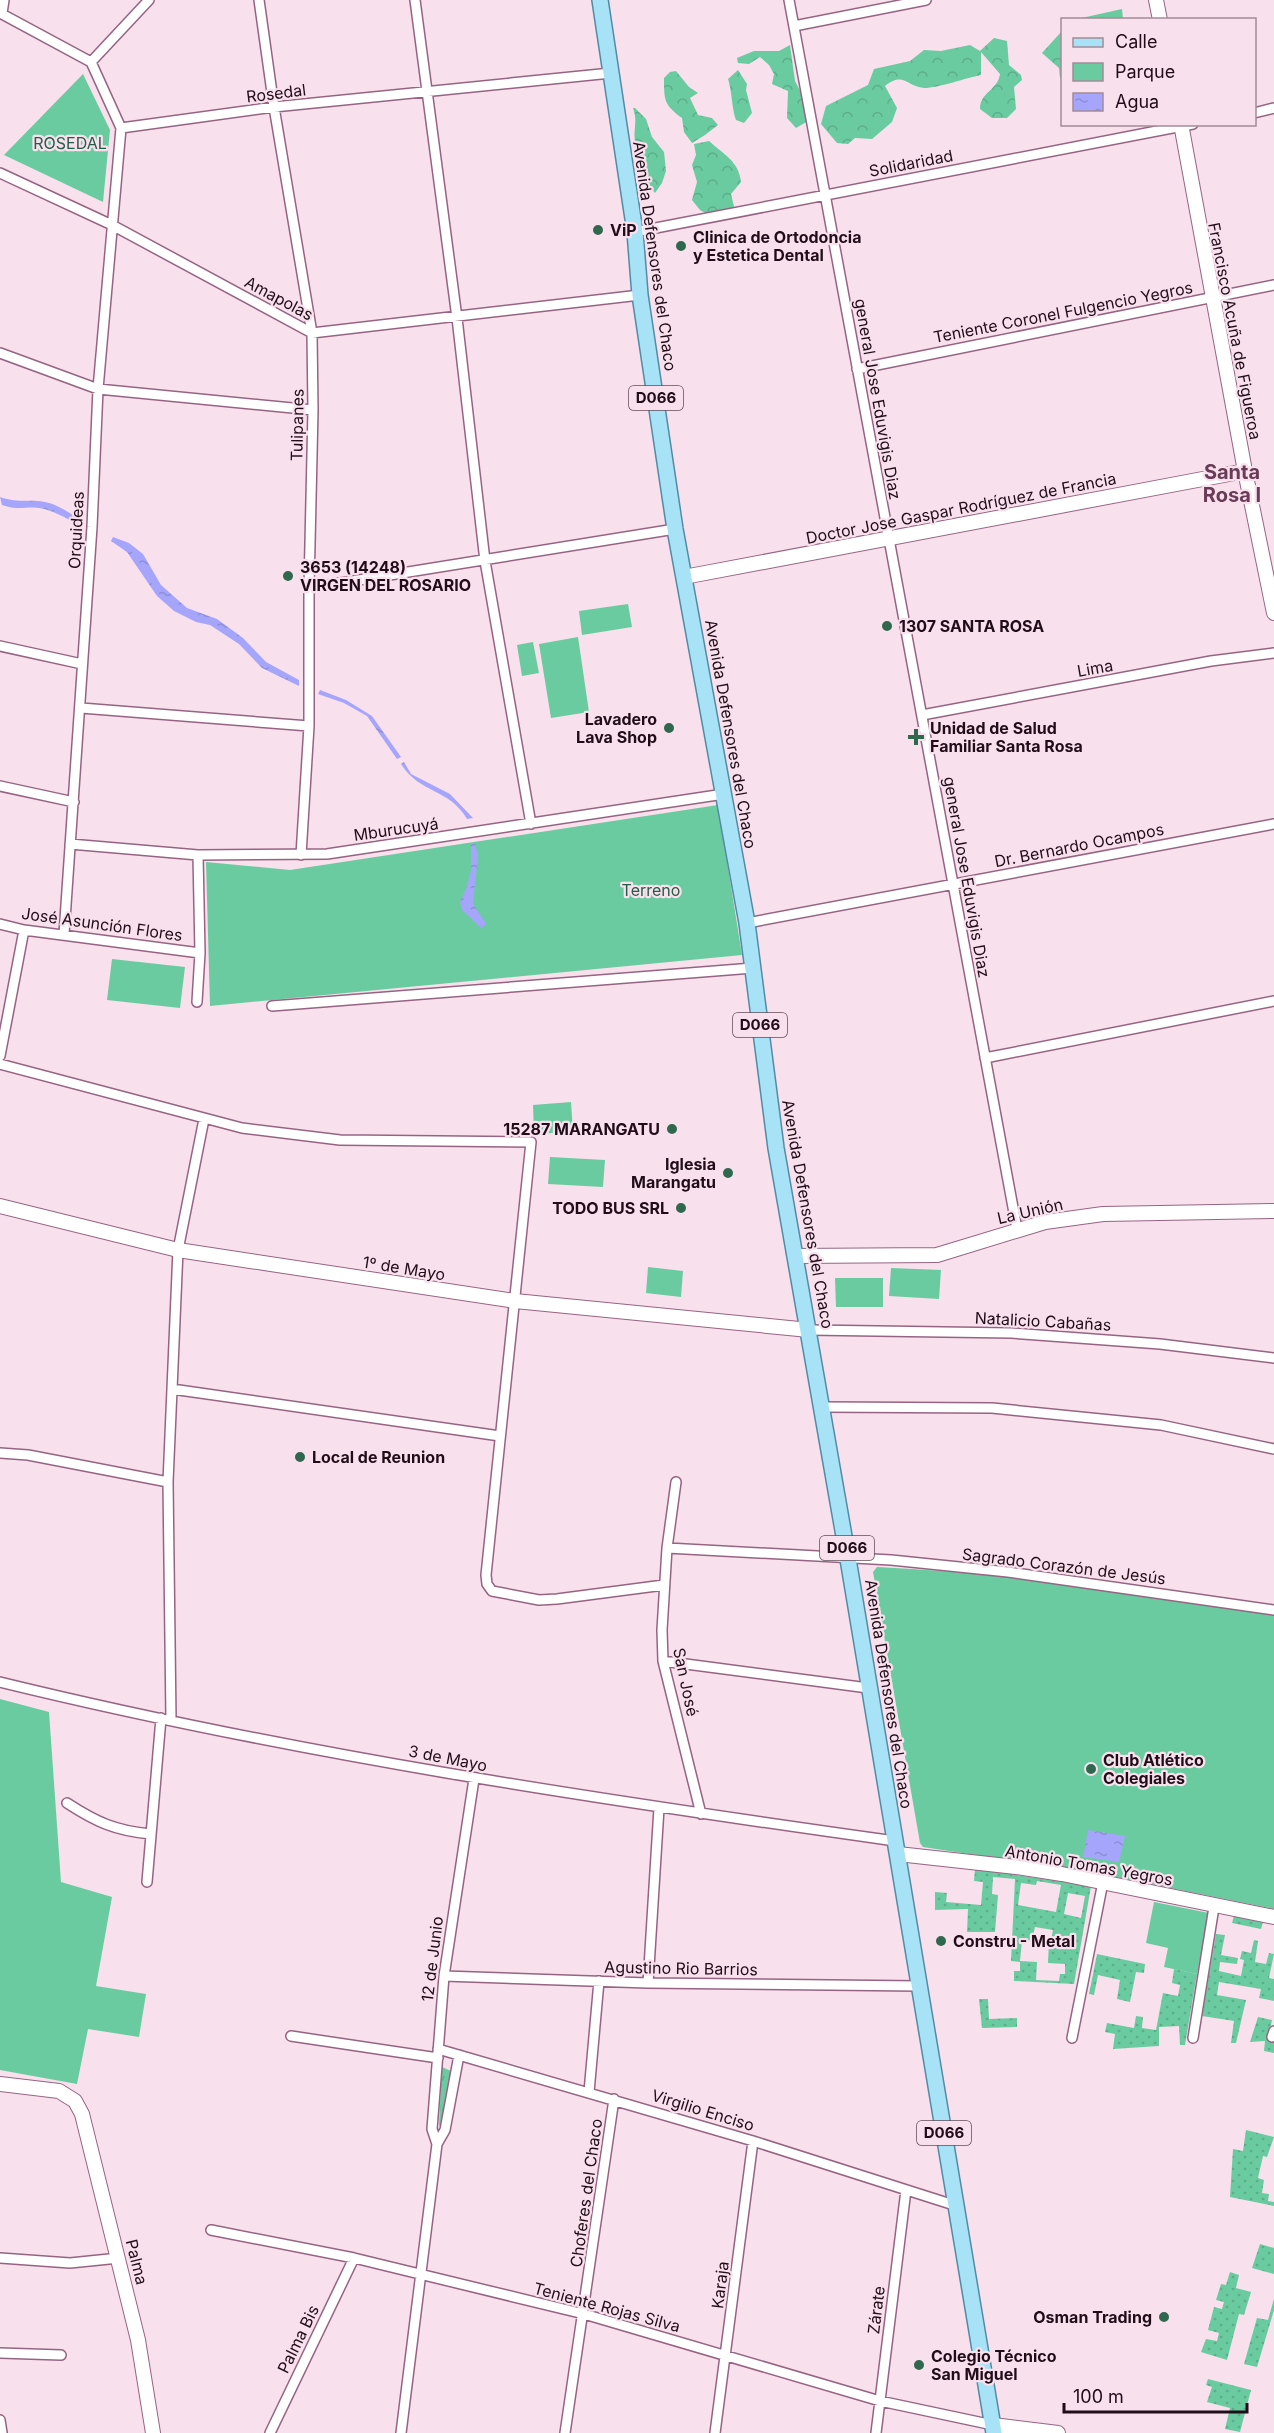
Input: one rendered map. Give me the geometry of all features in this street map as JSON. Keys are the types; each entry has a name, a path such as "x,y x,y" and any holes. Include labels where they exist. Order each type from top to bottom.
{"main road":[{"name":"Avenida Defensores del Chaco","path":"600,0 635,232 640,295 675,530 747,923 776,1148 897,1848 993,2429"}],"street":[{"path":"4,0 1,13 91,62 121,128"},
{"path":"91,62 149,0"},
{"name":"Tulipanes","path":"259,0 274,107 312,333 309,726 301,855"},
{"path":"415,0 457,318 485,561 531,824"},
{"name":"general Jose Eduvigis Diaz","path":"789,0 1017,1229"},
{"path":"794,26 926,0"},
{"path":"1156,0 1160,18"},
{"name":"Rosedal","path":"121,128 274,107 611,73"},
{"path":"1256,112 1274,108"},
{"name":"Solidaridad","path":"635,232 1180,126"},
{"name":"Francisco Acuña de Figueroa","path":"1185,126 1212,297 1274,613"},
{"name":"Orquideas","path":"64,934 81,708 98,389 121,128"},
{"name":"Amapolas","path":"0,173 112,225 312,333 640,295"},
{"name":"Teniente Coronel Fulgencio Yegros","path":"857,369 1274,285"},
{"path":"0,353 98,389 313,410"},
{"name":"Doctor Jose Gaspar Rodríguez de Francia","path":"684,577 1245,471"},
{"path":"309,588 675,530"},
{"path":"0,646 82,664"},
{"name":"Lima","path":"922,715 1211,662 1274,653"},
{"path":"81,708 309,726"},
{"path":"0,786 74,802"},
{"name":"Mburucuyá","path":"70,844 198,855 327,854 724,794"},
{"name":"Dr. Bernardo Ocampos","path":"747,923 1274,824"},
{"path":"197,1002 200,953 198,855"},
{"name":"José Asunción Flores","path":"0,924 24,930 200,953"},
{"path":"0,1056 24,930"},
{"path":"272,1005 753,968"},
{"path":"985,1058 1274,1000"},
{"path":"0,1064 242,1128 340,1140 531,1142 486,1575 487,1584 492,1592 539,1600 664,1585"},
{"path":"147,1882 166,1719 168,1482 178,1250 204,1119"},
{"name":"1º de Mayo","path":"0,1206 178,1250 515,1302 809,1329"},
{"name":"La Unión","path":"795,1256 937,1255 1045,1222 1103,1214 1274,1211"},
{"name":"Natalicio Cabañas","path":"809,1329 1011,1333 1160,1344 1274,1358"},
{"path":"172,1389 500,1436"},
{"path":"822,1407 992,1408 1161,1425 1274,1449"},
{"path":"0,1453 28,1455 168,1482"},
{"name":"San José","path":"676,1482 664,1585 663,1661 701,1814"},
{"name":"Sagrado Corazón de Jesús","path":"667,1548 848,1560 891,1560 1008,1572 1274,1610"},
{"path":"663,1661 868,1688"},
{"name":"3 de Mayo","path":"0,1682 97,1706 474,1779 701,1814 897,1848"},
{"name":"12 de Junio","path":"437,2144 432,2129 444,1976 474,1779"},
{"path":"67,1803 95,1821 115,1829 151,1834"},
{"path":"648,1983 660,1808"},
{"name":"Antonio Tomas Yegros","path":"897,1848 1016,1866 1274,1917"},
{"path":"1072,2038 1103,1882"},
{"path":"1193,2038 1214,1906"},
{"name":"Agustino Rio Barrios","path":"444,1976 648,1983 918,1986"},
{"path":"589,2092 599,1981"},
{"name":"Virgilio Enciso","path":"291,2036 459,2055 753,2141 957,2206"},
{"name":"12 de Junio","path":"401,2433 437,2144 445,2130 459,2055"},
{"name":"Palma","path":"0,2084 59,2091 75,2101 82,2114 138,2340 153,2433"},
{"name":"Choferes del Chaco","path":"565,2433 614,2099"},
{"name":"Karaja","path":"715,2433 753,2141"},
{"name":"Zárate","path":"876,2433 906,2190"},
{"name":"Teniente Rojas Silva","path":"211,2230 354,2258 584,2314 880,2401 993,2429"},
{"path":"0,2258 70,2264 119,2258"},
{"name":"Palma Bis","path":"270,2433 354,2258"},
{"path":"0,2353 61,2355"},
{"path":"0,2420 2,2433"},
{"path":"993,2429 1058,2433"}],"green space":[{"path":"1122,9 1123,18 1082,18"},
{"path":"1061,32 1061,78 1059,68 1042,53"},
{"path":"994,38 1007,41 1009,65 1021,75 1022,80 1014,87 1016,109 1007,118 992,118 980,109 983,99 996,84 1000,74 981,52 981,75 930,88 918,87 901,80 885,86 897,108 892,122 872,139 855,138 848,144 837,143 821,124 826,106 868,85 874,69 910,61 924,50 941,51 970,45 980,51"},
{"path":"790,45 795,81 804,98 808,121 796,128 787,118 788,91 772,84 774,74 769,65 760,57 749,64 738,63 737,58 754,51 779,51"},
{"path":"738,70 747,84 746,90 752,113 744,123 736,120 728,79"},
{"path":"676,71 689,87 698,93 690,98 698,115 712,118 718,125 692,143 684,132 682,118 668,105 665,97 664,78 670,72"},
{"name":"ROSEDAL","path":"83,74 110,130 103,202 4,155"},
{"path":"633,108 646,119 652,137 664,152 666,171 655,193 643,179 645,164 636,145"},
{"path":"709,141 734,163 741,182 731,194 735,211 714,218 700,210 692,200 697,182 692,165 696,155 694,144"},
{"path":"628,604 632,627 582,635 579,611"},
{"path":"578,637 589,712 551,718 539,644"},
{"path":"533,642 539,673 522,676 517,645"},
{"name":"Terreno","path":"718,805 742,955 210,1006 206,862 290,870"},
{"path":"112,959 185,967 180,1008 107,1000"},
{"path":"571,1102 573,1132 534,1134 533,1105"},
{"path":"550,1157 605,1160 603,1187 548,1184"},
{"path":"648,1267 683,1271 681,1297 646,1293"},
{"path":"891,1268 941,1270 939,1299 889,1296"},
{"path":"835,1278 883,1278 883,1307 836,1307"},
{"name":"Club Atlético Colegiales","path":"877,1567 1027,1579 1274,1615 1274,1909 1106,1875 923,1847 920,1843 873,1572"},
{"path":"0,1699 49,1712 61,1882 112,1897 96,1986 146,1994 139,2037 88,2029 77,2084 0,2070"},
{"path":"975,1869 1091,1886 1074,1984 1014,1981 1014,1971 1020,1971 1020,1962 1011,1961 1015,1879 993,1877 992,1894 998,1895 995,1932 967,1932 968,1909 935,1910 935,1892 947,1893 946,1902 981,1905 983,1882 974,1881","holes":["1037,1881 1061,1885 1056,1912 1018,1905 1021,1883 1036,1885","1068,1893 1085,1896 1081,1918 1064,1914","1035,1927 1053,1930 1051,1940 1033,1936","1022,1940 1049,1941 1048,1963 1065,1964 1065,1974 1060,1974 1059,1981 1036,1980 1037,1962 1020,1961"]},
{"path":"1154,1902 1209,1913 1197,1974 1164,1967 1168,1948 1146,1943"},
{"path":"1234,1916 1263,1922 1261,1929 1232,1923"},
{"path":"1216,1934 1225,1935 1221,1955 1238,1958 1237,1964 1220,1962 1219,1971 1241,1976 1244,1960 1240,1959 1242,1951 1251,1953 1254,1940 1258,1941 1255,1962 1266,1964 1269,1953 1274,1954 1269,1978 1274,1979 1274,2001 1259,1998 1261,1989 1219,1982 1217,1995 1246,2000 1236,2043 1231,2043 1234,2021 1202,2016"},
{"path":"1097,1954 1145,1964 1144,1973 1136,1972 1130,2002 1117,1999 1120,1980 1098,1975 1094,1995 1089,1994"},
{"path":"1174,1969 1197,1974 1185,2045 1180,2045 1179,2026 1159,2027 1159,2046 1113,2049 1115,2034 1105,2032 1107,2023 1134,2028 1136,2016 1143,2017 1142,2028 1156,2030 1163,1993 1178,1996 1180,1985 1172,1983"},
{"path":"979,1999 988,1999 989,2019 1017,2018 1017,2027 982,2028"},
{"path":"1258,2017 1272,2020 1268,2040 1274,2041 1274,2053 1264,2051 1265,2041 1250,2042"},
{"path":"442,2067 451,2071 440,2126 439,2125"},
{"path":"1246,2130 1274,2137 1267,2157 1263,2156 1258,2178 1264,2180 1262,2193 1269,2194 1268,2201 1274,2202 1274,2206 1230,2197 1233,2149 1243,2151"},
{"path":"1260,2244 1274,2248 1274,2274 1252,2268"},
{"path":"1230,2272 1239,2275 1236,2288 1251,2292 1244,2315 1239,2314 1227,2360 1201,2352 1206,2339 1217,2341 1219,2333 1208,2330 1214,2307 1222,2309 1224,2302 1216,2300 1221,2284 1226,2285"},
{"path":"1274,2299 1274,2310 1257,2367 1244,2364 1257,2318 1268,2320"},
{"path":"1208,2379 1251,2390 1240,2432 1225,2429 1230,2408 1207,2402 1212,2387 1206,2385"}],"water":[{"path":"0,497 53,504 79,519 78,525 44,509 13,508 2,505"},
{"path":"113,537 129,543 143,554 161,585 187,608 217,619 243,638 266,662 299,680 299,686 262,668 239,644 210,625 196,622 174,611 157,596 127,552 111,541"},
{"path":"320,690 346,700 372,716 401,757 397,759 367,716 344,703 318,694"},
{"path":"404,762 411,774 450,794 473,818 467,819 452,802 417,781 401,764"},
{"path":"471,843 475,843 478,856 473,904 485,922 481,928 462,910 460,902 471,871"},
{"path":"1088,1830 1125,1836 1119,1862 1083,1857"}],"place":[{"name":"ViP","path":"598,230"},
{"name":"Clinica de Ortodoncia y Estetica Dental","path":"681,246"},
{"name":"3653 (14248) VIRGEN DEL ROSARIO","path":"288,576"},
{"name":"1307 SANTA ROSA","path":"887,626"},
{"name":"Lavadero Lava Shop","path":"669,728"},
{"name":"Unidad de Salud Familiar Santa Rosa","path":"916,737"},
{"name":"15287 MARANGATU","path":"672,1129"},
{"name":"Iglesia Marangatu","path":"728,1173"},
{"name":"TODO BUS SRL","path":"681,1208"},
{"name":"Local de Reunion","path":"300,1457"},
{"name":"Club Atlético Colegiales","path":"1091,1769"},
{"name":"Constru - Metal","path":"941,1941"},
{"name":"Osman Trading","path":"1164,2317"},
{"name":"Colegio Técnico San Miguel","path":"919,2365"}],"district":[{"name":"Santa Rosa I","path":"1232,484"}]}
